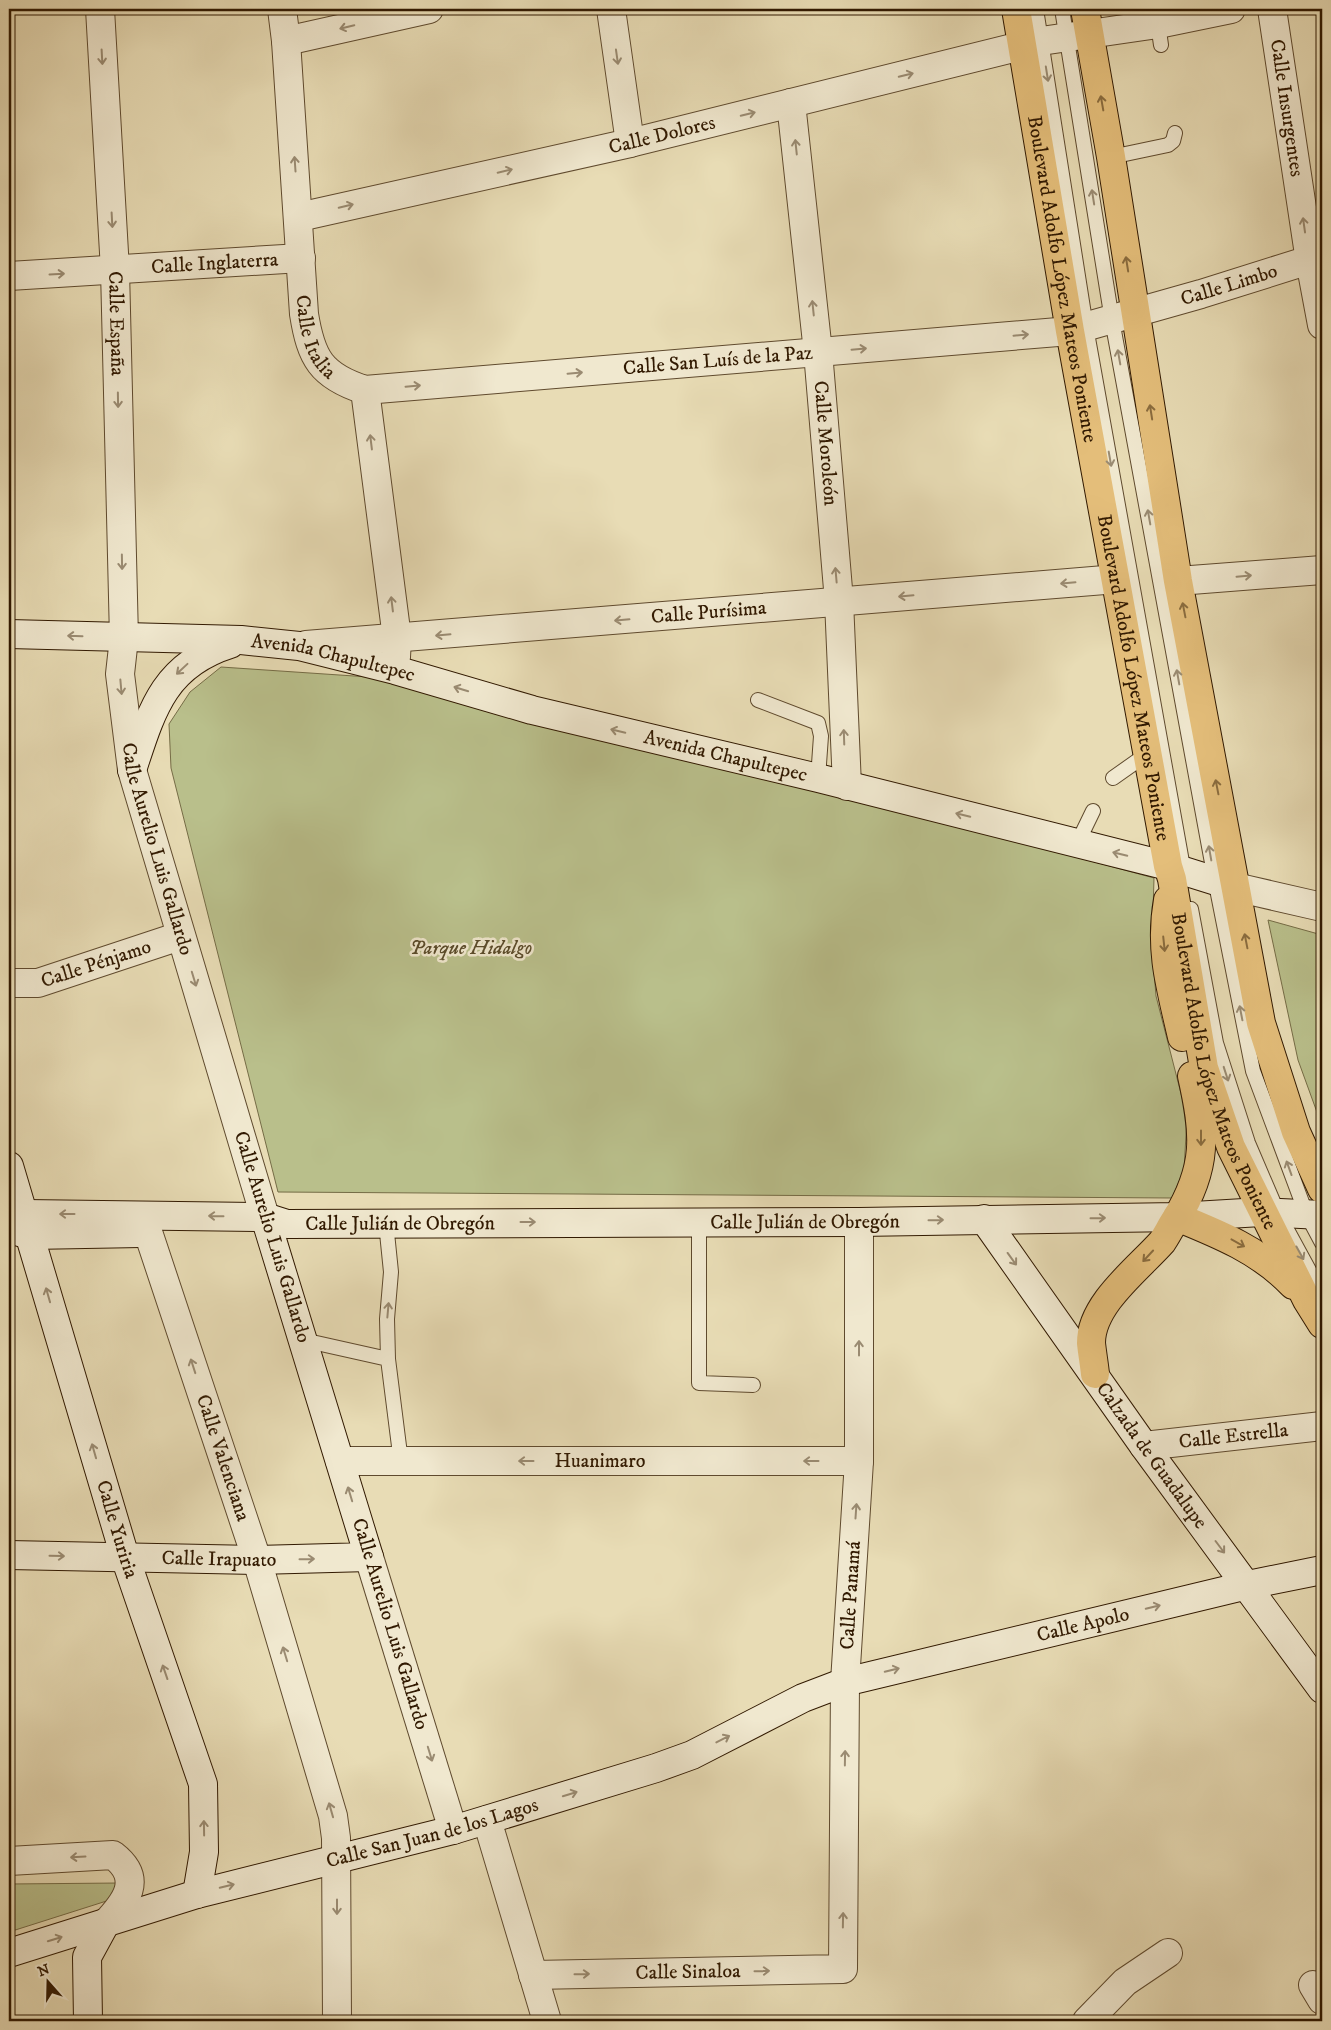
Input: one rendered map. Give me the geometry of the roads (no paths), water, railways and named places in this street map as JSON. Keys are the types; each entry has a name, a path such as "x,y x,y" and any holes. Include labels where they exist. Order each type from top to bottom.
{"main road":[{"name":"Boulevard Adolfo López Mateos Poniente","path":"1016,9 1062,33 1111,157 1124,316 1178,582 1225,883 1261,1023 1296,1132 1322,1189"},
{"name":"Boulevard Adolfo López Mateos Poniente","path":"1062,33 1078,329 1117,579 1147,754 1174,872 1204,1068 1231,1147 1270,1212 1314,1297 1322,1324"},
{"path":"1095,1374 1091,1342 1099,1314 1116,1291 1163,1240 1187,1203 1196,1180 1202,1141 1198,1103 1170,982 1163,939 1174,872"},
{"path":"1177,1217 1236,1241 1314,1297"}],"street":[{"name":"Calle España","path":"100,9 115,270 124,638"},
{"name":"Calle Italia","path":"282,9 286,41 305,322 308,339 318,360 334,378 365,390 397,638 396,670"},
{"path":"286,41 429,9"},
{"path":"610,9 630,143"},
{"name":"Calle Dolores","path":"298,217 630,143 1062,33 1160,35 1232,9"},
{"name":"Calle Insurgentes","path":"1272,9 1316,259 1322,325"},
{"name":"Calle Moroleón","path":"791,103 818,352 838,601 846,786"},
{"name":"Calle Inglaterra","path":"9,276 300,258"},
{"name":"Calle Limbo","path":"1078,329 1316,259"},
{"name":"Calle San Luís de la Paz","path":"365,390 1078,329"},
{"path":"1178,582 1322,570"},
{"name":"Calle Purísima","path":"299,646 1117,579"},
{"path":"9,634 124,638"},
{"name":"Avenida Chapultepec","path":"124,638 241,640 299,646 396,670 532,710 818,778 1077,844 1174,872 1322,907"},
{"name":"Calle Aurelio Luis Gallardo","path":"124,638 120,674 132,770 180,936 274,1225 303,1340 453,1830"},
{"path":"132,770 159,699 178,673 201,655 241,640"},
{"name":"Calle Pénjamo","path":"9,983 38,983 180,936"},
{"name":"Calle Yuriria","path":"9,1166 18,1225 125,1557 203,1784 204,1852 197,1894"},
{"name":"Calle Julián de Obregón","path":"274,1225 386,1222 859,1222 1177,1217 1270,1212 1314,1214"},
{"name":"Calzada de Guadalupe","path":"984,1219 1144,1446 1248,1584 1322,1689"},
{"name":"Calle Panamá","path":"843,1969 845,1682 859,1461 859,1222"},
{"path":"18,1225 274,1225"},
{"path":"18,1225 148,1232 274,1225"},
{"name":"Calle Valenciana","path":"148,1232 257,1560 334,1816 337,2021"},
{"name":"Calle Estrella","path":"1144,1446 1322,1426"},
{"name":"Huanimaro","path":"340,1461 859,1461"},
{"name":"Calle Irapuato","path":"9,1555 257,1560 369,1557"},
{"name":"Calle Apolo","path":"845,1682 1248,1584 1322,1570"},
{"name":"Calle San Juan de los Lagos","path":"9,1953 197,1894 453,1830 656,1768 692,1755 803,1698 845,1682"},
{"path":"487,1820 547,2021"},
{"path":"9,1861 113,1855 124,1863 130,1878 128,1895 123,1904 105,1924 88,1957 88,2021"},
{"path":"1087,2021 1125,1982 1168,1953"},
{"name":"Calle Sinaloa","path":"533,1975 843,1969"}],"lane":[{"path":"1036,9 1062,33"},
{"path":"1062,9 1062,33 1124,316 1225,883 1253,1071 1314,1214 1322,1243"},
{"path":"1111,157 1168,145 1173,141 1175,133"},
{"path":"1078,329 1174,872"},
{"path":"758,700 818,723 821,736 818,778"},
{"path":"1113,778 1147,754"},
{"path":"1077,844 1093,812"},
{"path":"386,1222 391,1272 387,1319 388,1359 401,1462"},
{"path":"698,1222 699,1383 753,1385"},
{"path":"303,1340 388,1359"}],"park label":[{"name":"Parque Hidalgo","path":"471,948"}]}
